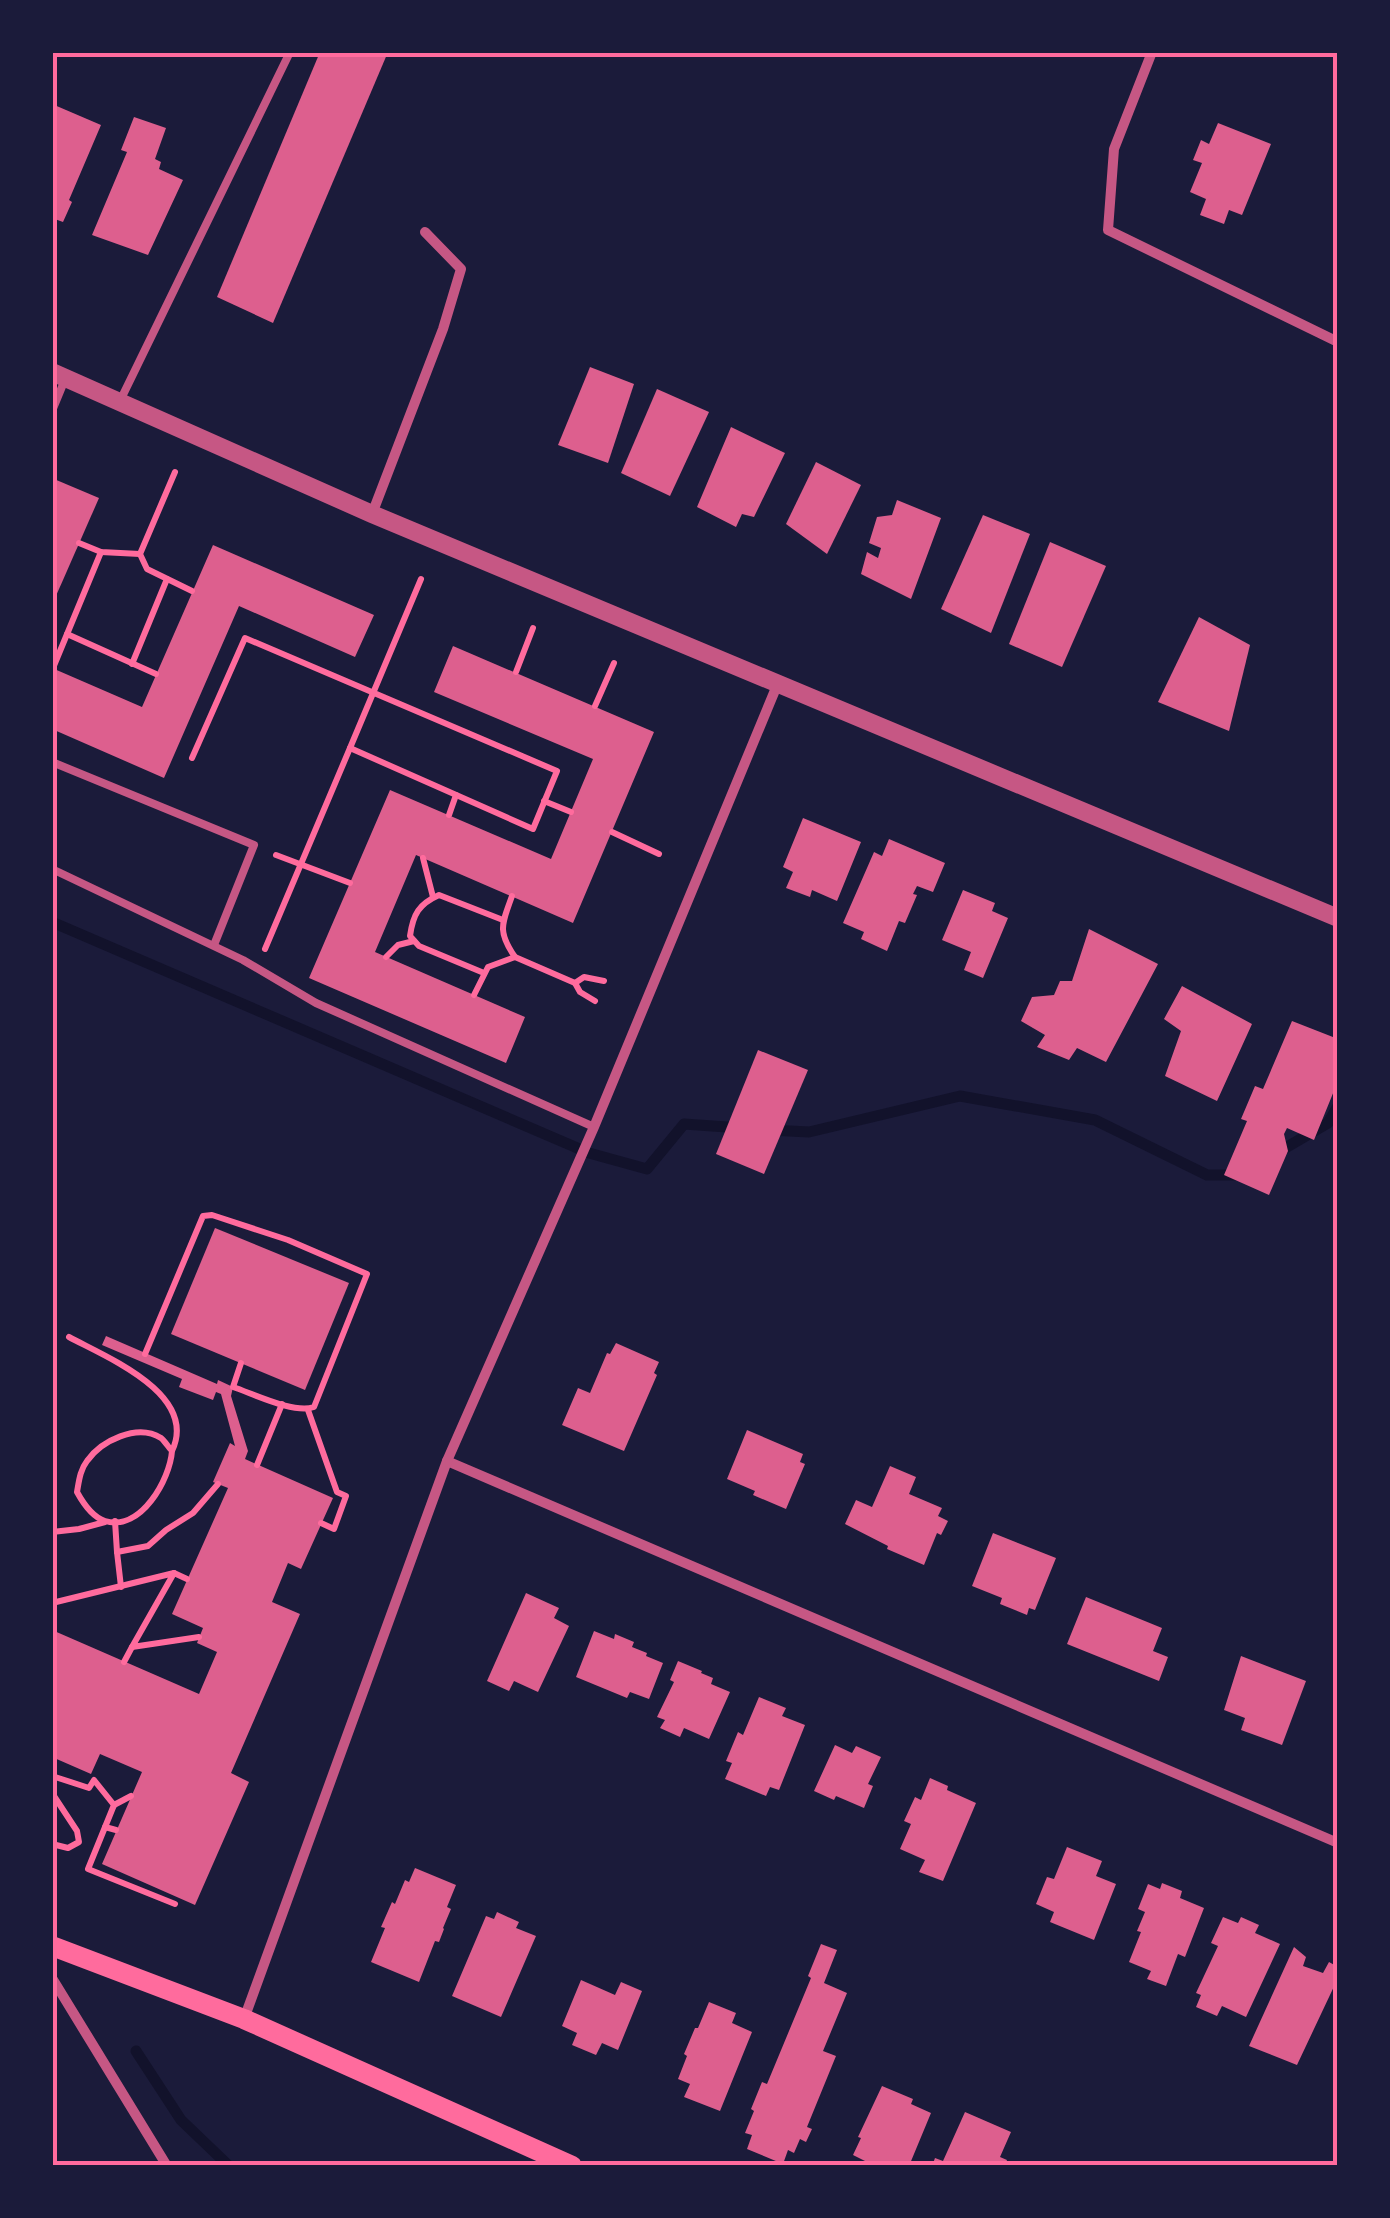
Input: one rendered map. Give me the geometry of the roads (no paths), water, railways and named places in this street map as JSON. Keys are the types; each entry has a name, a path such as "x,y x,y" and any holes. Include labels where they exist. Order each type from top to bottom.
{"main road":[{"path":"52,1946 244,2019 572,2166"}],"street":[{"path":"1152,52 1114,149 1108,230 1338,342"},
{"path":"372,514 443,329 461,270 425,232"},
{"path":"60,374 372,514 1338,918"},
{"path":"244,2019 447,1461 594,1127 778,683"},
{"path":"447,1461 1338,1844"},
{"path":"52,1978 168,2166"}],"lane":[{"path":"120,401 290,52"},
{"path":"52,412 60,374"},
{"path":"52,762 254,845 214,945"},
{"path":"52,869 244,960 316,1004 594,1127"}],"waterway":[{"path":"52,922 589,1153 647,1169 684,1124 741,1128"},
{"path":"770,1130 809,1132 960,1096 1095,1120 1207,1175 1237,1175"},
{"path":"1275,1154 1328,1123 1338,1106"},
{"path":"136,2051 181,2120 229,2166"}]}
